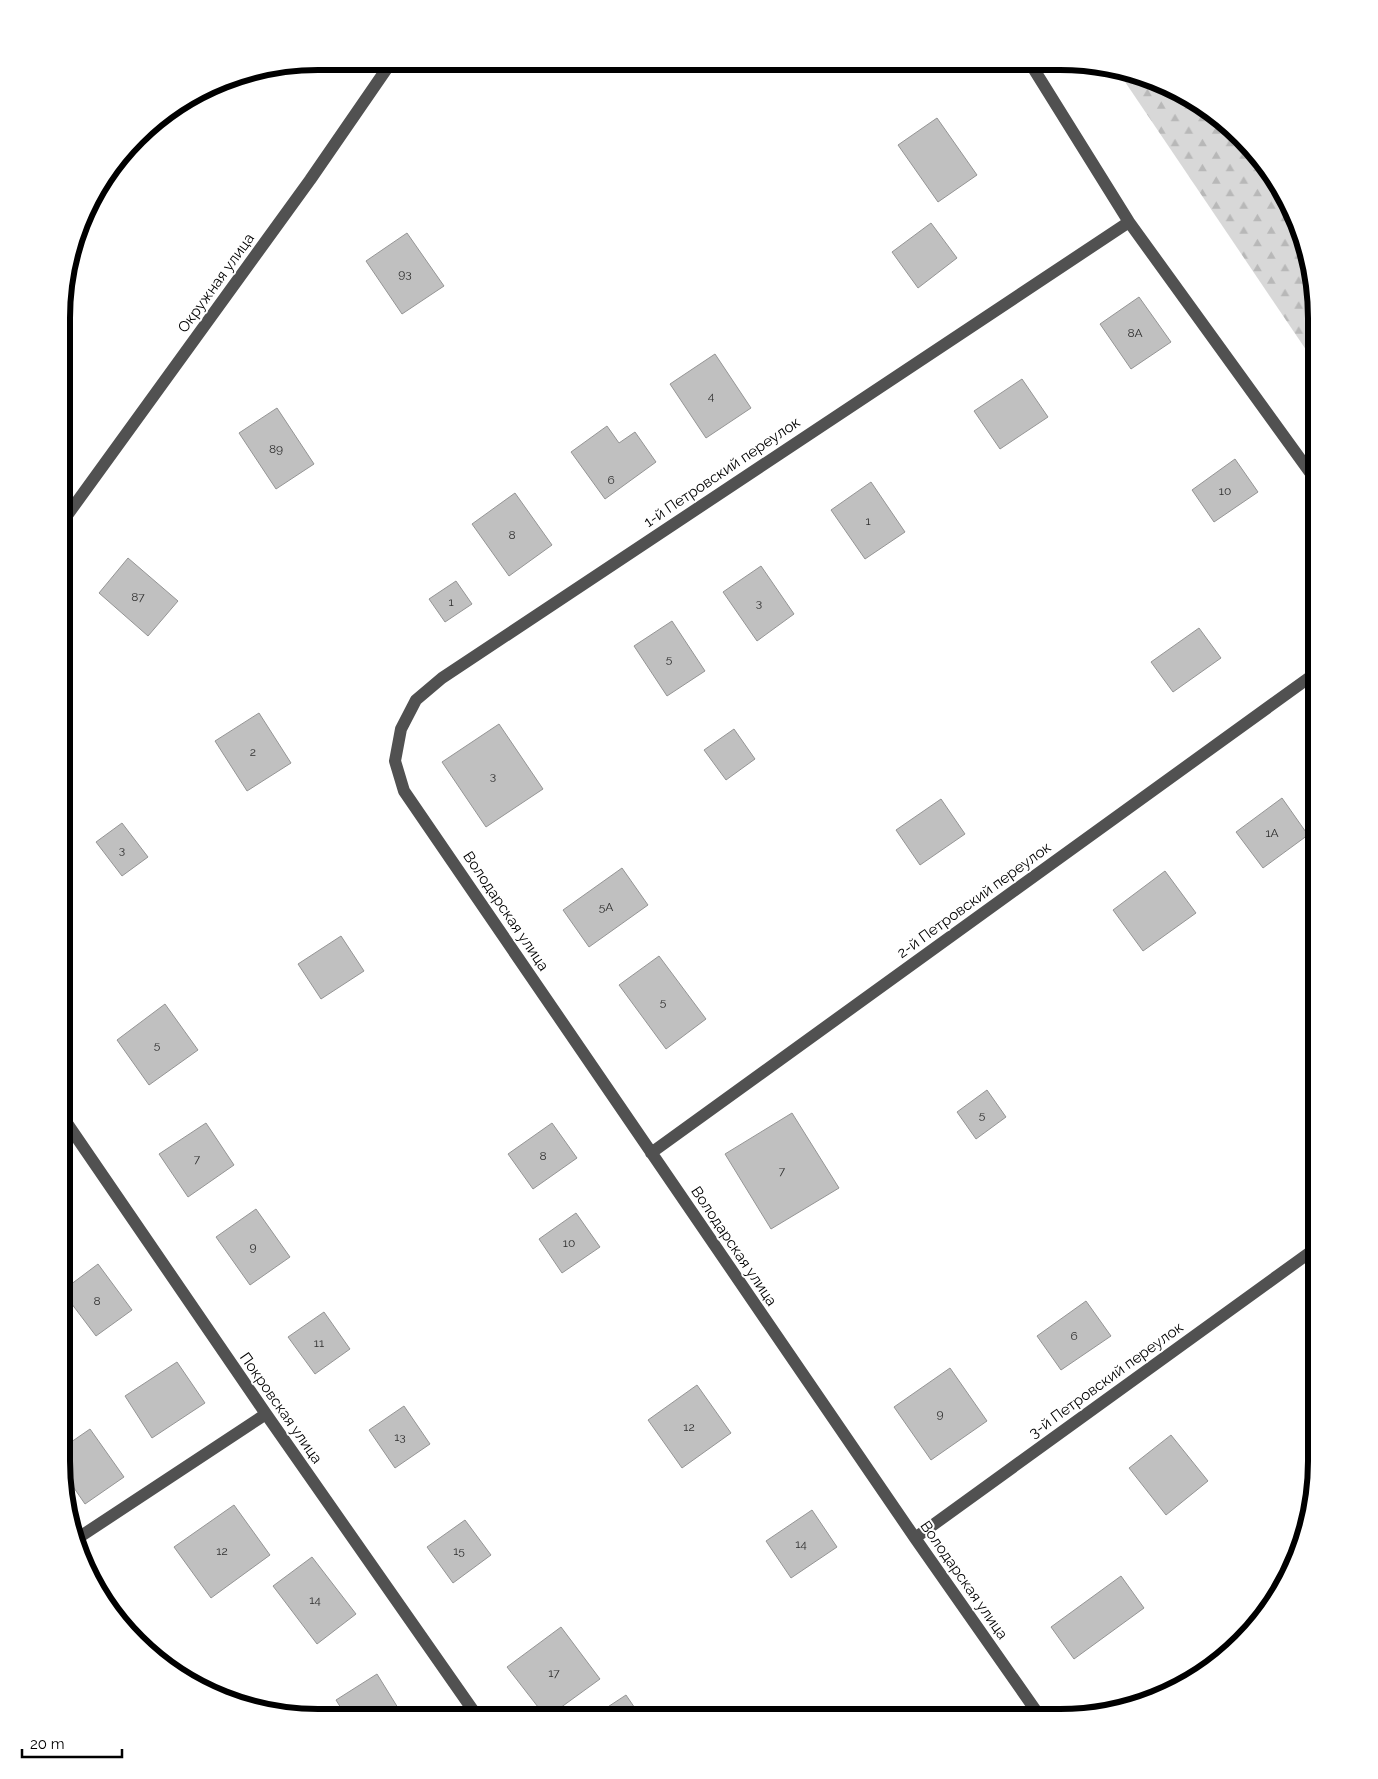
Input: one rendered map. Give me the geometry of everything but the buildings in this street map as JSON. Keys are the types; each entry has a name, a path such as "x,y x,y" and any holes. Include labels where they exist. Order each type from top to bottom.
{"street":[{"name":"Окружная улица","path":"70,511 304,188 386,70"},
{"path":"1034,70 1129,222 1308,470"},
{"name":"1-й Петровский переулок","path":"404,791 395,761 401,730 416,700 442,678 1129,222"},
{"name":"2-й Петровский переулок","path":"651,1153 1308,678"},
{"name":"Володарская улица","path":"404,791 914,1538 1034,1709"},
{"name":"Покровская улица","path":"70,1128 266,1414 472,1709"},
{"name":"3-й Петровский переулок","path":"914,1538 1308,1254"},
{"path":"81,1536 266,1414"}],"green space":[{"path":"1122,78 1170,96 1211,121 1247,154 1266,180 1289,223 1300,254 1306,285 1308,353"}]}
